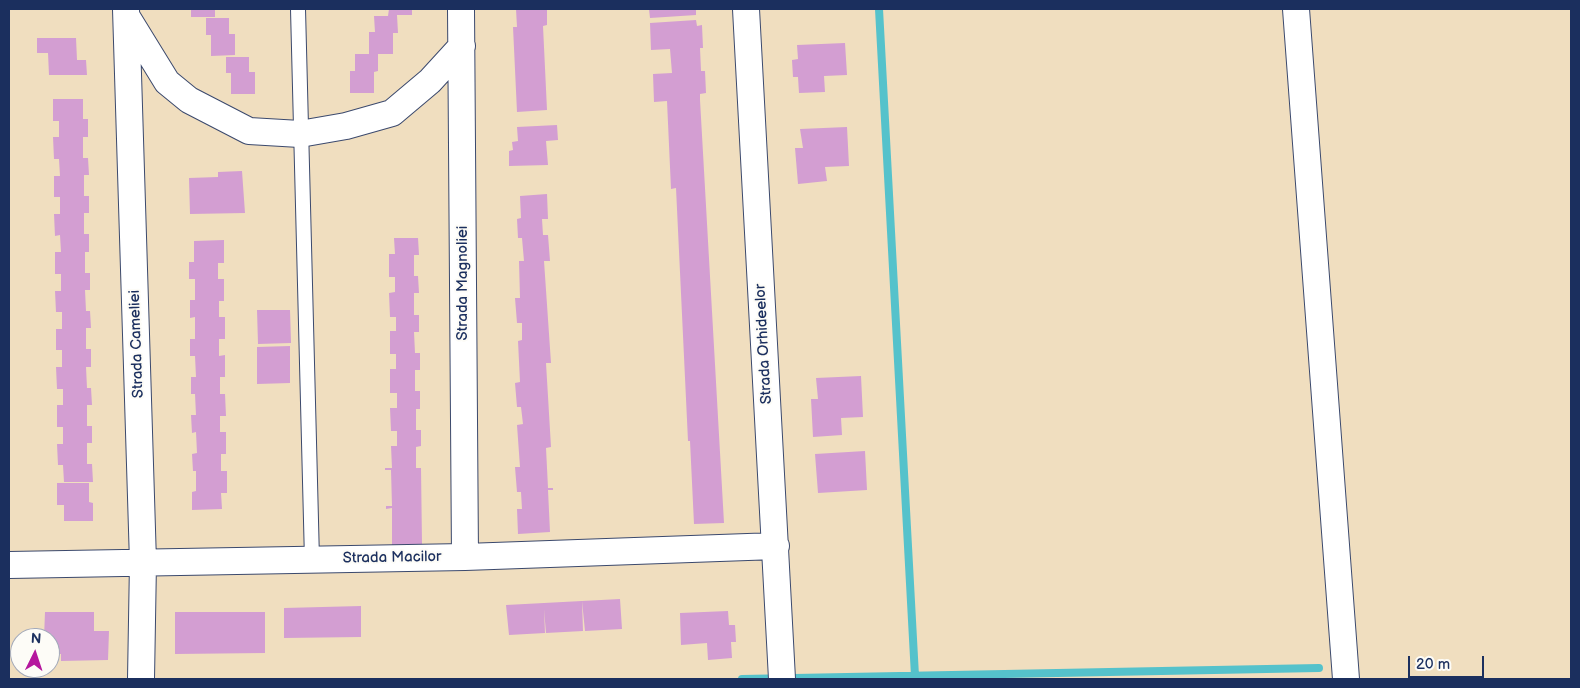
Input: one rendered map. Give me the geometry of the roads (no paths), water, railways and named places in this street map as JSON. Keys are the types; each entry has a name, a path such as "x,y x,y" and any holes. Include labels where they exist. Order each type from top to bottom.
{"street":[{"name":"Strada Magnoliei","path":"461,9 464,557"},
{"name":"Strada Orhideelor","path":"746,9 782,674"},
{"path":"1296,9 1346,679"},
{"path":"126,12 167,82 189,100 250,131 300,134 346,126 392,113 430,82 462,46"},
{"name":"Strada Cameliei","path":"126,12 143,562 141,679"},
{"name":"Strada Macilor","path":"9,565 464,557 776,546"}],"lane":[{"path":"298,9 312,560"}],"waterway":[{"path":"879,9 915,676"},
{"path":"742,679 1319,668"}]}
